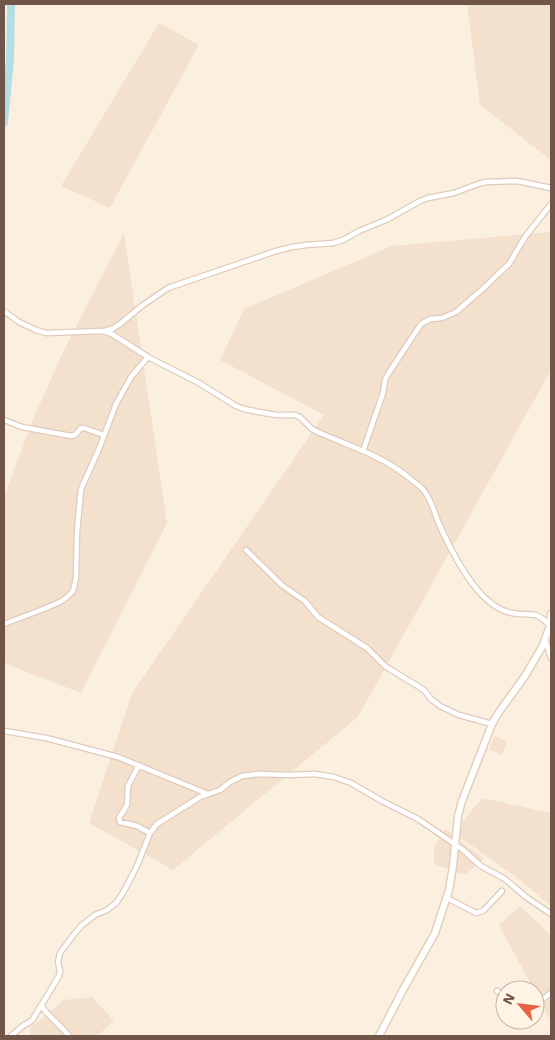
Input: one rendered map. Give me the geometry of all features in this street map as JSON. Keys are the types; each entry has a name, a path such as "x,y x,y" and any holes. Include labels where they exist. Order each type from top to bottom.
{"street":[{"path":"4,311 19,322 46,333 112,329 168,288 276,251 342,240 428,198 454,193 486,182 517,181 551,188"},
{"path":"363,451 388,374 421,324 430,319 442,318 456,312 486,286 509,264 525,237 551,204"},
{"path":"103,331 112,334 148,357 200,383 236,406 276,415 295,415 320,433 386,461 419,485 425,492 460,562 483,596 494,605 506,611 537,615 550,626"},
{"path":"4,624 60,602 73,591 76,578 81,489 116,404 131,377 148,357"},
{"path":"4,420 22,427 71,436 76,435 82,428 104,435"},
{"path":"246,550 289,591 305,601 318,617 367,648 385,666 424,690 440,706 460,715 492,724"},
{"path":"378,1036 435,933 447,898 456,844 456,829 462,801 492,724 537,656 550,626 551,614"},
{"path":"545,639 551,658"},
{"path":"4,731 46,738 103,753 139,765 208,794"},
{"path":"139,765 128,786 127,805 119,821 137,826 150,834"},
{"path":"11,1036 34,1018 59,976 58,962 60,953 75,933 98,913 107,910 116,903 123,893 150,834 157,824 188,804 220,790 237,778 252,774 315,774 334,777 351,783 407,813 456,844 476,862 505,879 551,914"},
{"path":"447,898 476,913 483,911 502,891"},
{"path":"41,1005 69,1036"}],"shaded area":[{"path":"467,4 551,4 551,160 480,105"},
{"path":"159,23 199,45 110,208 61,186"},
{"path":"551,232 551,370 358,717 173,870 89,823 132,693 324,415 220,360 244,309 392,246"},
{"path":"124,233 167,523 81,693 4,663 4,497 32,422 61,356"},
{"path":"494,736 507,741 502,755 489,750"},
{"path":"482,798 551,813 551,906 520,880 457,836 463,821"},
{"path":"445,829 484,859 465,875 434,864 434,848"},
{"path":"520,906 551,935 551,1022 545,1011 545,980 529,980 499,925"},
{"path":"92,997 114,1021 97,1036 29,1036 31,1027 64,1000"}],"waterway":[{"path":"4,123 10,59 11,4"}]}
